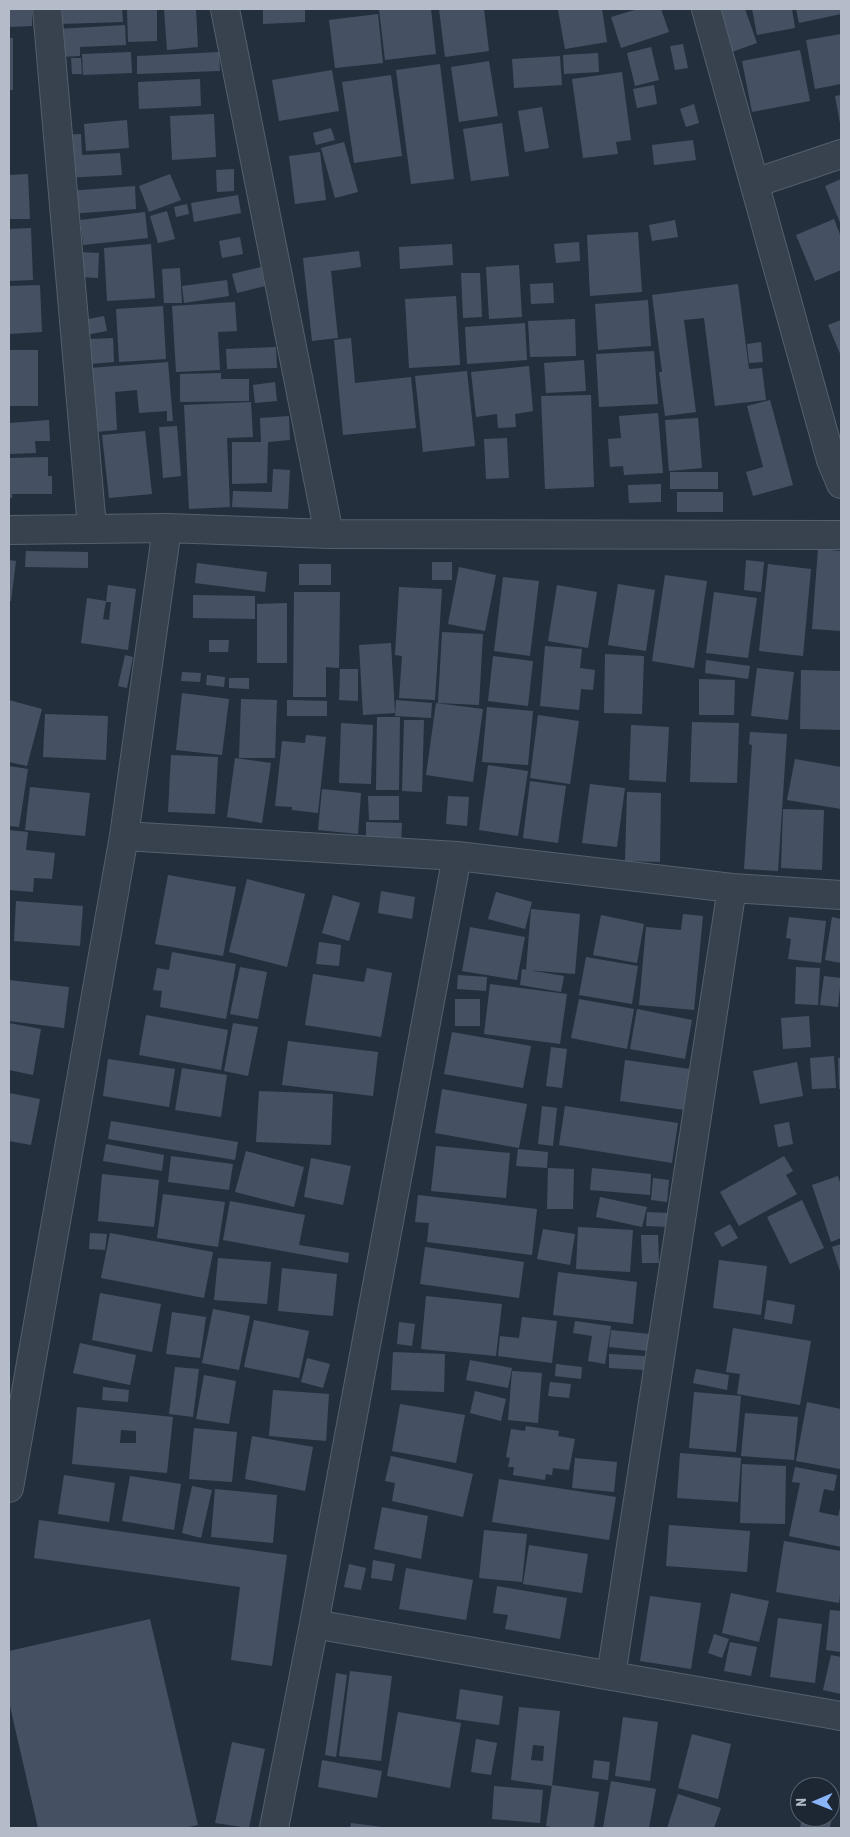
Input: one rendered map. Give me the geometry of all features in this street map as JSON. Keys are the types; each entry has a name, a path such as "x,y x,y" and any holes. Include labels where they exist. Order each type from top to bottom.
{"street":[{"path":"47,9 92,528"},
{"path":"225,9 329,534"},
{"path":"706,9 838,467"},
{"path":"755,183 841,154"},
{"path":"9,1488 124,836 167,528"},
{"path":"9,530 167,528 329,534 841,536"},
{"path":"124,836 457,856 732,888 841,895"},
{"path":"274,1828 314,1624 457,856"},
{"path":"611,1676 732,888"},
{"path":"314,1624 841,1716"}],"building":[{"path":"9,9 32,9 32,26 9,27"},
{"path":"58,9 122,9 123,22 59,24"},
{"path":"127,9 157,9 157,41 128,42"},
{"path":"164,9 196,9 198,47 167,50"},
{"path":"263,9 305,9 305,22 263,24"},
{"path":"379,9 431,9 436,54 385,60"},
{"path":"439,9 484,9 489,51 445,57"},
{"path":"602,9 607,42 565,49 558,10"},
{"path":"638,9 661,9 669,32 621,48 611,17"},
{"path":"717,9 745,9 757,43 732,52"},
{"path":"752,9 792,9 795,28 757,35"},
{"path":"796,9 841,9 841,14 799,23"},
{"path":"378,14 383,63 335,68 329,20"},
{"path":"125,25 126,45 80,47 80,56 59,57 57,29"},
{"path":"841,34 841,84 815,89 806,40"},
{"path":"9,38 13,38 13,90 9,90"},
{"path":"683,44 688,68 675,70 670,46"},
{"path":"651,47 659,80 635,86 627,53"},
{"path":"800,50 810,101 752,112 742,61"},
{"path":"131,52 132,73 83,75 82,54"},
{"path":"219,52 220,71 137,74 137,56"},
{"path":"598,53 599,72 564,74 563,55"},
{"path":"560,56 562,85 514,88 512,59"},
{"path":"71,58 81,58 82,74 72,74"},
{"path":"489,61 498,116 459,122 451,67"},
{"path":"440,64 454,179 411,184 396,70"},
{"path":"332,70 339,111 279,121 272,80"},
{"path":"622,72 631,140 616,142 618,154 583,158 572,79"},
{"path":"391,75 402,156 354,163 342,82"},
{"path":"200,79 201,106 139,109 138,82"},
{"path":"654,85 657,104 637,108 633,89"},
{"path":"841,95 841,123 840,123 835,96"},
{"path":"694,104 699,123 686,127 680,109"},
{"path":"542,107 549,148 525,152 518,111"},
{"path":"214,114 216,157 172,160 170,116"},
{"path":"127,120 129,148 86,151 84,124"},
{"path":"502,123 509,176 471,181 463,129"},
{"path":"331,128 335,140 316,145 313,133"},
{"path":"81,134 82,155 120,153 122,175 64,178 62,135"},
{"path":"693,140 696,160 654,165 652,145"},
{"path":"344,142 358,192 335,198 321,148"},
{"path":"320,152 326,200 295,204 289,156"},
{"path":"234,169 234,191 217,192 216,170"},
{"path":"28,174 30,219 9,219 9,175"},
{"path":"170,174 181,200 149,212 139,186"},
{"path":"841,179 841,225 825,186"},
{"path":"135,186 136,209 69,214 67,191"},
{"path":"238,195 241,213 194,222 191,203"},
{"path":"187,204 189,214 176,217 174,207"},
{"path":"167,211 175,239 158,243 150,216"},
{"path":"145,212 148,238 83,245 80,220"},
{"path":"834,219 841,237 841,270 815,281 796,235"},
{"path":"675,220 678,237 652,241 649,225"},
{"path":"31,228 33,280 9,281 9,229"},
{"path":"638,232 642,292 590,296 587,235"},
{"path":"240,237 243,254 222,258 219,241"},
{"path":"579,242 580,261 556,263 554,244"},
{"path":"151,244 155,298 107,301 104,248"},
{"path":"452,244 453,265 400,269 399,247"},
{"path":"359,251 361,267 331,271 338,338 312,341 303,258"},
{"path":"77,252 99,253 98,278 77,277"},
{"path":"519,265 522,317 489,319 486,267"},
{"path":"261,267 265,286 237,293 232,274"},
{"path":"180,268 182,303 164,303 162,269"},
{"path":"461,273 480,273 482,317 463,318"},
{"path":"227,280 229,296 184,303 182,286"},
{"path":"553,283 554,303 531,304 530,284"},
{"path":"738,284 749,369 762,368 766,400 715,406 704,318 684,320 696,412 665,416 659,372 662,372 652,295"},
{"path":"40,285 42,332 9,334 9,286"},
{"path":"456,296 460,365 409,368 405,299"},
{"path":"648,300 651,346 598,350 595,304"},
{"path":"235,302 237,331 218,332 220,370 176,372 172,306"},
{"path":"163,306 166,359 119,362 116,309"},
{"path":"104,316 107,331 86,335 83,320"},
{"path":"575,319 576,356 530,357 528,321"},
{"path":"841,320 841,356 828,325"},
{"path":"525,323 527,360 467,364 465,327"},
{"path":"113,338 114,362 91,364 90,339"},
{"path":"351,338 355,383 411,377 416,428 343,435 334,340"},
{"path":"761,342 763,362 749,363 747,344"},
{"path":"276,347 277,368 227,369 226,349"},
{"path":"9,350 38,350 38,406 9,406"},
{"path":"654,351 658,404 599,407 596,354"},
{"path":"584,360 586,391 546,393 544,363"},
{"path":"168,362 173,421 167,421 167,411 139,413 137,390 115,392 117,430 95,432 90,368"},
{"path":"529,366 533,411 515,414 516,427 498,428 497,414 476,417 471,372"},
{"path":"467,371 475,446 423,452 415,376"},
{"path":"221,373 221,379 249,379 249,401 180,402 180,374"},
{"path":"275,382 277,401 255,403 253,385"},
{"path":"591,395 594,487 545,489 541,396"},
{"path":"770,400 793,485 753,496 746,472 763,467 747,406"},
{"path":"251,402 253,437 227,438 230,507 189,509 184,405"},
{"path":"658,413 663,473 624,475 623,466 610,467 608,439 621,438 619,416"},
{"path":"289,416 290,440 268,442 267,483 232,484 232,442 261,442 260,418"},
{"path":"698,418 702,468 669,471 665,420"},
{"path":"49,420 50,441 35,441 36,453 9,454 9,423"},
{"path":"177,426 181,476 163,478 159,427"},
{"path":"145,431 152,494 109,498 102,435"},
{"path":"507,438 509,478 486,479 484,439"},
{"path":"48,457 48,476 52,476 52,494 12,494 12,498 9,498 9,458"},
{"path":"273,469 290,470 288,509 232,507 233,491 272,492"},
{"path":"670,472 718,472 718,489 670,489"},
{"path":"661,484 661,502 629,503 628,485"},
{"path":"677,492 723,492 723,512 677,512"},
{"path":"818,549 841,551 841,631 812,629"},
{"path":"26,551 88,552 88,568 25,567"},
{"path":"9,560 16,561 11,601 9,601"},
{"path":"746,560 764,562 761,592 744,590"},
{"path":"432,562 452,562 452,580 432,580"},
{"path":"197,563 267,572 265,592 195,583"},
{"path":"299,564 331,564 331,585 299,585"},
{"path":"768,564 811,569 803,656 759,651"},
{"path":"459,567 496,575 485,631 448,624"},
{"path":"665,575 707,581 694,668 652,661"},
{"path":"503,577 539,581 530,656 494,651"},
{"path":"618,584 655,590 646,651 608,645"},
{"path":"108,585 136,589 128,650 81,643 87,598 106,601 103,619 109,620 111,602 106,602"},
{"path":"557,585 597,592 588,648 548,641"},
{"path":"399,587 442,589 435,700 399,698 402,656 395,655"},
{"path":"294,592 340,592 339,668 326,667 326,697 293,697"},
{"path":"714,592 757,598 748,658 706,653"},
{"path":"193,595 255,596 255,619 193,618"},
{"path":"287,603 287,663 257,663 257,604"},
{"path":"442,632 483,634 479,705 438,703"},
{"path":"209,640 229,640 228,652 209,652"},
{"path":"391,643 395,713 363,715 359,645"},
{"path":"545,646 582,649 580,668 595,670 593,690 581,689 579,710 540,706"},
{"path":"605,654 644,656 642,714 604,713"},
{"path":"125,655 133,657 127,688 118,686"},
{"path":"493,656 533,661 528,706 488,701"},
{"path":"706,660 750,666 748,679 705,673"},
{"path":"757,668 794,672 788,720 751,716"},
{"path":"340,669 358,669 358,701 339,700"},
{"path":"801,670 841,671 841,730 800,729"},
{"path":"182,672 201,673 200,682 181,681"},
{"path":"207,675 225,677 224,687 206,685"},
{"path":"229,678 249,678 249,689 229,688"},
{"path":"699,679 735,680 734,715 699,715"},
{"path":"182,693 229,699 222,755 176,750"},
{"path":"241,699 277,700 275,758 239,758"},
{"path":"9,700 42,709 27,766 9,762"},
{"path":"287,700 327,701 327,716 287,716"},
{"path":"396,700 432,703 431,718 395,716"},
{"path":"436,703 483,709 473,782 426,775"},
{"path":"487,707 533,711 528,765 482,762"},
{"path":"45,714 108,716 106,760 43,757"},
{"path":"538,715 579,721 570,784 530,778"},
{"path":"377,717 400,717 399,790 376,790"},
{"path":"404,720 424,720 422,792 402,791"},
{"path":"692,722 739,723 737,783 690,782"},
{"path":"341,723 373,725 371,784 339,783"},
{"path":"631,725 669,727 666,782 629,780"},
{"path":"750,732 787,734 778,871 744,869 752,745 749,744"},
{"path":"306,735 326,737 318,813 292,810 292,807 275,806 282,741 305,743"},
{"path":"171,755 218,757 215,814 168,812"},
{"path":"235,758 271,763 262,823 227,817"},
{"path":"795,759 841,767 841,809 787,800"},
{"path":"488,765 528,771 518,836 479,830"},
{"path":"9,766 28,769 19,827 9,826"},
{"path":"530,781 566,786 558,843 523,838"},
{"path":"590,784 625,788 617,847 582,843"},
{"path":"30,787 90,793 85,836 25,830"},
{"path":"322,789 361,793 358,834 318,830"},
{"path":"627,792 661,793 660,862 625,861"},
{"path":"368,796 399,796 399,820 369,820"},
{"path":"448,796 469,797 467,826 446,824"},
{"path":"783,809 824,810 822,870 781,868"},
{"path":"366,822 402,823 401,846 366,845"},
{"path":"9,830 28,832 26,850 55,853 52,879 34,878 33,892 9,890"},
{"path":"168,875 236,887 223,956 155,944"},
{"path":"247,879 305,894 287,967 229,952"},
{"path":"381,891 415,897 412,919 378,913"},
{"path":"496,892 532,902 525,929 488,919"},
{"path":"333,895 360,903 349,941 322,933"},
{"path":"16,901 83,906 80,946 14,941"},
{"path":"531,909 580,914 575,974 526,970"},
{"path":"683,914 703,916 694,1010 639,1005 646,927 681,930"},
{"path":"601,915 644,924 637,963 593,955"},
{"path":"789,917 826,921 821,963 788,959 791,939 786,938"},
{"path":"832,917 841,919 841,963 825,960"},
{"path":"470,927 525,937 517,980 462,971"},
{"path":"319,942 341,945 339,966 316,964"},
{"path":"172,952 236,964 226,1019 160,1007 162,991 153,990 157,968 169,970"},
{"path":"586,957 638,966 632,1004 579,995"},
{"path":"240,967 267,972 258,1019 230,1014"},
{"path":"796,967 820,968 818,1005 795,1004"},
{"path":"367,968 392,973 381,1037 305,1025 313,974 364,982"},
{"path":"522,969 564,976 561,992 520,985"},
{"path":"458,975 487,977 486,991 457,989"},
{"path":"824,976 841,978 838,1007 820,1005"},
{"path":"9,980 69,987 64,1028 9,1021"},
{"path":"490,984 567,994 560,1044 484,1034"},
{"path":"455,999 480,999 480,1026 455,1026"},
{"path":"579,999 634,1009 627,1049 571,1038"},
{"path":"637,1009 692,1020 685,1059 630,1049"},
{"path":"146,1015 228,1030 221,1070 139,1055"},
{"path":"809,1016 811,1047 783,1049 781,1018"},
{"path":"9,1023 41,1029 33,1075 9,1070"},
{"path":"233,1023 258,1027 248,1076 224,1071"},
{"path":"452,1032 531,1046 523,1088 444,1074"},
{"path":"288,1041 378,1052 373,1096 282,1085"},
{"path":"551,1047 567,1049 562,1088 546,1086"},
{"path":"834,1056 836,1088 812,1089 810,1058"},
{"path":"838,1058 841,1058 841,1089 839,1089"},
{"path":"108,1059 175,1069 169,1107 103,1096"},
{"path":"625,1060 690,1069 685,1110 620,1101"},
{"path":"797,1062 803,1096 760,1104 753,1071"},
{"path":"182,1068 227,1075 221,1117 175,1110"},
{"path":"442,1089 527,1104 519,1148 435,1133"},
{"path":"259,1091 333,1094 331,1145 256,1142"},
{"path":"9,1093 40,1099 31,1145 9,1141"},
{"path":"542,1106 557,1108 553,1146 538,1144"},
{"path":"565,1106 678,1123 672,1163 559,1145"},
{"path":"111,1121 238,1142 235,1160 108,1139"},
{"path":"789,1122 793,1144 778,1147 774,1125"},
{"path":"106,1144 164,1155 162,1171 103,1161"},
{"path":"436,1146 510,1153 506,1198 431,1191"},
{"path":"518,1149 548,1152 547,1168 516,1166"},
{"path":"246,1151 304,1167 294,1207 235,1192"},
{"path":"171,1156 233,1164 229,1190 168,1182"},
{"path":"784,1156 793,1171 786,1175 797,1194 739,1226 720,1192"},
{"path":"311,1158 351,1166 343,1205 304,1197"},
{"path":"548,1168 574,1169 573,1209 547,1209"},
{"path":"592,1168 651,1174 650,1195 590,1190"},
{"path":"102,1174 159,1180 154,1227 98,1221"},
{"path":"838,1176 841,1186 841,1238 831,1242 812,1185"},
{"path":"653,1178 669,1180 667,1202 651,1200"},
{"path":"163,1194 225,1202 218,1247 157,1238"},
{"path":"418,1195 537,1209 532,1255 427,1242 429,1223 415,1222"},
{"path":"600,1197 647,1207 642,1227 596,1217"},
{"path":"802,1200 824,1248 790,1264 767,1217"},
{"path":"230,1201 305,1215 299,1245 349,1253 348,1263 223,1240"},
{"path":"647,1212 669,1213 668,1227 646,1226"},
{"path":"730,1224 738,1238 722,1247 714,1233"},
{"path":"578,1227 633,1230 630,1272 576,1269"},
{"path":"543,1229 575,1234 570,1265 537,1259"},
{"path":"90,1233 107,1234 105,1250 89,1249"},
{"path":"110,1233 213,1252 204,1298 101,1278"},
{"path":"641,1235 658,1235 659,1263 642,1263"},
{"path":"841,1244 841,1274 832,1247"},
{"path":"425,1247 524,1262 519,1298 420,1284"},
{"path":"218,1258 271,1262 267,1304 214,1300"},
{"path":"719,1260 767,1266 761,1315 713,1308"},
{"path":"282,1268 337,1274 333,1316 278,1311"},
{"path":"558,1272 637,1282 633,1324 553,1315"},
{"path":"100,1293 161,1304 152,1352 92,1340"},
{"path":"426,1296 502,1304 496,1356 421,1349"},
{"path":"767,1300 795,1305 792,1324 764,1319"},
{"path":"213,1309 250,1316 239,1370 202,1363"},
{"path":"172,1312 206,1317 200,1358 166,1354"},
{"path":"522,1317 557,1321 552,1363 498,1356 500,1336 519,1338"},
{"path":"254,1320 309,1331 299,1378 244,1367"},
{"path":"575,1321 611,1326 605,1364 588,1361 592,1336 573,1333"},
{"path":"399,1322 415,1324 412,1346 397,1344"},
{"path":"733,1328 811,1341 800,1405 737,1394 740,1374 726,1372"},
{"path":"611,1330 650,1334 648,1351 609,1347"},
{"path":"80,1343 136,1355 130,1385 73,1373"},
{"path":"393,1352 445,1354 444,1392 391,1390"},
{"path":"609,1354 645,1356 644,1370 609,1368"},
{"path":"307,1358 330,1364 323,1388 301,1382"},
{"path":"470,1360 512,1368 508,1388 466,1380"},
{"path":"556,1364 582,1367 581,1379 555,1376"},
{"path":"175,1367 199,1369 193,1417 169,1414"},
{"path":"696,1369 729,1375 727,1390 693,1383"},
{"path":"512,1371 542,1373 538,1423 508,1420"},
{"path":"204,1375 236,1381 229,1424 196,1419"},
{"path":"550,1382 571,1384 569,1398 548,1396"},
{"path":"103,1387 129,1390 128,1402 102,1400"},
{"path":"273,1390 329,1394 326,1441 269,1436"},
{"path":"475,1391 506,1399 501,1421 470,1413"},
{"path":"694,1392 741,1396 736,1452 689,1448"},
{"path":"807,1402 841,1409 840,1469 796,1461"},
{"path":"400,1404 465,1415 456,1463 392,1451"},
{"path":"77,1407 173,1417 167,1473 72,1464","holes":["121,1430 136,1431 136,1443 120,1443"]},
{"path":"745,1413 798,1417 794,1460 741,1456"},
{"path":"526,1426 559,1431 558,1436 575,1439 569,1470 553,1468 552,1475 546,1474 545,1480 513,1475 514,1467 508,1467 510,1458 506,1457 511,1429 525,1431"},
{"path":"194,1428 237,1432 232,1482 189,1479"},
{"path":"252,1436 313,1447 305,1491 245,1479"},
{"path":"680,1453 741,1458 738,1502 677,1498"},
{"path":"391,1456 473,1474 463,1517 392,1501 395,1483 385,1481"},
{"path":"575,1458 617,1462 614,1492 572,1488"},
{"path":"742,1464 786,1466 785,1524 740,1523"},
{"path":"795,1467 837,1475 834,1491 824,1489 819,1512 838,1516 841,1504 841,1547 789,1536 800,1483 792,1482"},
{"path":"64,1475 115,1483 109,1522 58,1514"},
{"path":"130,1476 181,1484 174,1530 122,1521"},
{"path":"499,1479 616,1497 609,1540 492,1522"},
{"path":"192,1486 212,1490 201,1538 182,1533"},
{"path":"215,1489 277,1495 273,1543 211,1537"},
{"path":"382,1507 428,1516 421,1559 374,1549"},
{"path":"39,1520 287,1555 272,1666 231,1660 240,1587 34,1558"},
{"path":"669,1525 750,1531 747,1572 666,1566"},
{"path":"484,1530 527,1534 522,1582 479,1578"},
{"path":"784,1541 841,1551 839,1603 776,1592"},
{"path":"529,1545 588,1554 582,1593 523,1584"},
{"path":"373,1560 395,1564 392,1581 371,1578"},
{"path":"349,1564 366,1568 361,1590 344,1587"},
{"path":"406,1568 473,1580 466,1620 399,1609"},
{"path":"497,1586 567,1598 560,1639 505,1629 508,1615 493,1613"},
{"path":"731,1593 769,1601 759,1642 722,1633"},
{"path":"650,1596 701,1603 691,1669 640,1661"},
{"path":"830,1610 841,1611 841,1652 826,1650"},
{"path":"778,1618 822,1624 815,1683 770,1677"},
{"path":"150,1619 198,1825 184,1828 38,1828 9,1702 9,1651"},
{"path":"714,1634 729,1639 722,1658 708,1653"},
{"path":"730,1642 757,1647 751,1676 724,1671"},
{"path":"831,1655 841,1657 841,1694 823,1690"},
{"path":"350,1671 392,1676 381,1761 339,1756"},
{"path":"336,1673 347,1675 336,1757 325,1755"},
{"path":"460,1689 503,1696 499,1725 456,1719"},
{"path":"519,1707 560,1711 552,1786 511,1780","holes":["533,1745 544,1746 543,1761 531,1760"]},
{"path":"398,1712 461,1723 450,1788 387,1776"},
{"path":"623,1717 658,1722 650,1781 615,1776"},
{"path":"692,1734 731,1744 718,1799 678,1788"},
{"path":"476,1739 497,1743 491,1775 471,1772"},
{"path":"232,1742 265,1749 249,1828 215,1823"},
{"path":"322,1760 382,1771 377,1798 318,1787"},
{"path":"594,1760 610,1762 608,1780 592,1778"},
{"path":"611,1781 656,1789 649,1828 603,1828"},
{"path":"552,1785 599,1792 594,1828 557,1828 546,1826"},
{"path":"494,1786 543,1790 540,1823 492,1819"},
{"path":"678,1794 721,1808 714,1828 667,1828"},
{"path":"351,1823 382,1827 382,1828 350,1828"},
{"path":"800,1827 830,1827 830,1828"}]}
